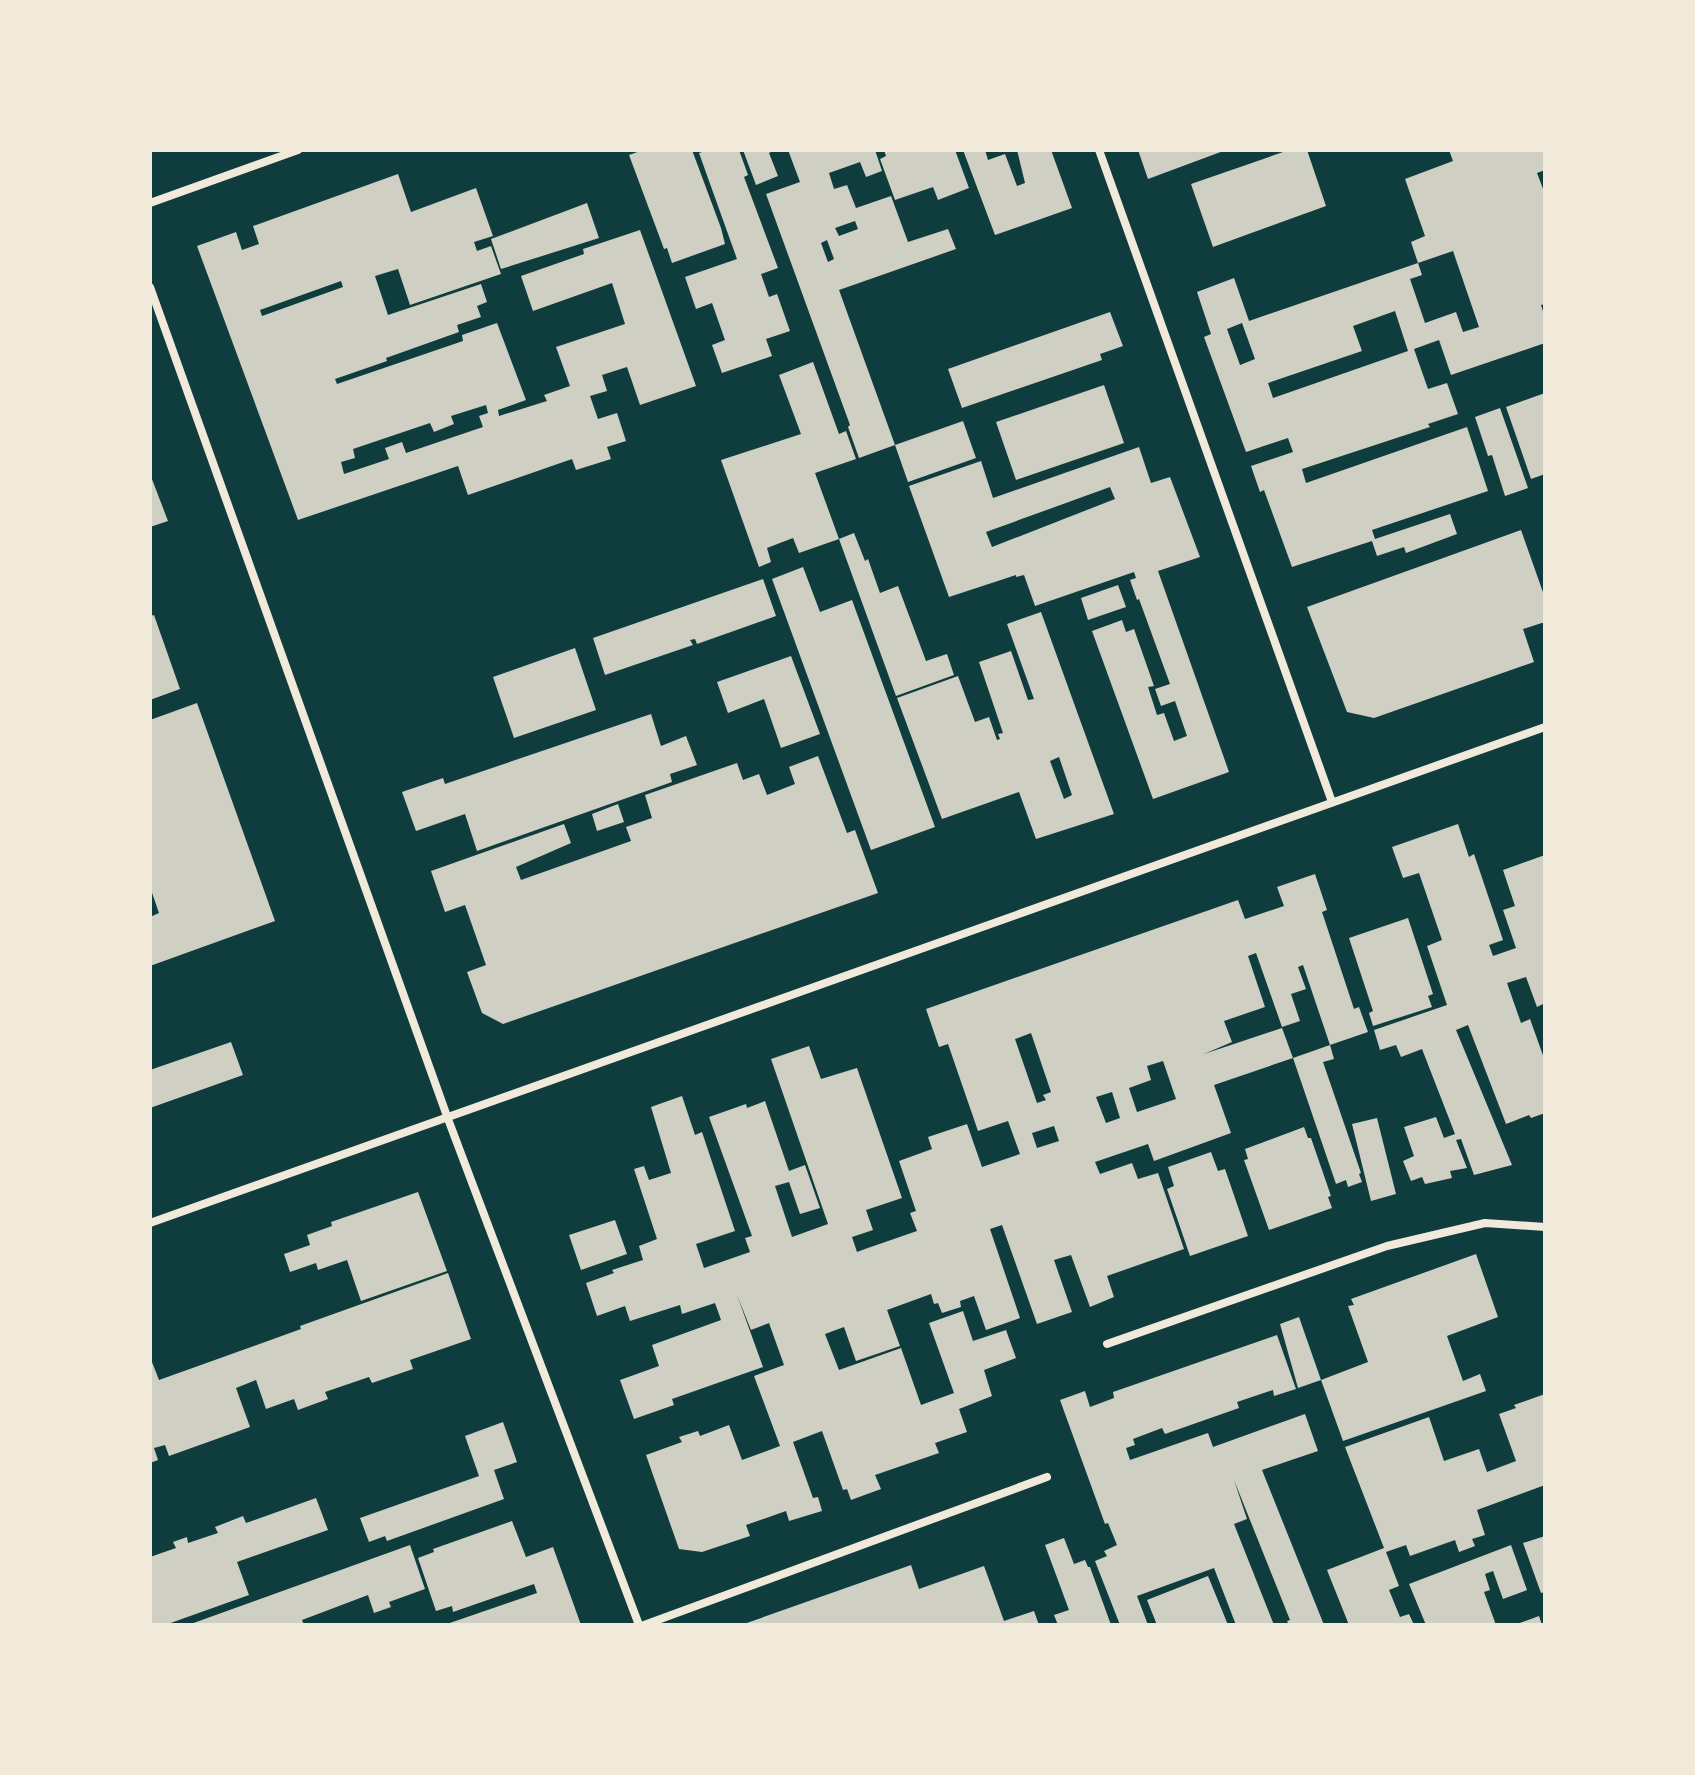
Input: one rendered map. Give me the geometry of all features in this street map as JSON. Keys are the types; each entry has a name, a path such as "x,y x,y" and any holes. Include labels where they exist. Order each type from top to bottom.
{"street":[{"path":"150,203 298,150"},
{"path":"1099,150 1332,802"},
{"path":"150,287 448,1119 642,1625 1047,1477"},
{"path":"150,1223 1545,727"},
{"path":"1107,1344 1387,1246 1485,1223 1545,1227"}],"building":[{"path":"643,150 692,150 725,244 672,263 629,155"},
{"path":"739,150 748,175 744,177 778,268 761,274 769,297 777,294 790,331 766,339 772,356 722,373 712,345 725,340 712,303 696,309 685,277 737,259 699,153"},
{"path":"743,150 775,150 769,153 778,176 756,185"},
{"path":"788,150 875,150 882,171 866,177 860,162 829,173 834,189 847,185 856,208 891,196 908,242 948,229 956,249 839,290 895,445 859,458 848,427 850,425 766,194 800,182","holes":["855,221 858,229 839,236 835,228","827,240 834,259 828,262 821,243"]},
{"path":"884,150 955,150 969,188 938,200 933,187 895,200 880,159 886,156"},
{"path":"963,150 985,150 988,160 1005,154 1017,186 1025,183 1017,150 1051,150 1072,208 995,235"},
{"path":"1138,150 1226,150 1148,179"},
{"path":"1289,150 1307,150 1326,206 1213,247 1191,184"},
{"path":"1449,150 1545,150 1545,170 1537,173 1545,194 1545,304 1541,305 1545,318 1545,343 1451,375 1439,340 1414,349 1428,389 1447,383 1458,414 1428,424 1430,427 1302,469 1306,483 1467,427 1488,491 1372,530 1375,539 1450,514 1457,534 1406,553 1404,547 1377,556 1372,541 1292,567 1264,490 1260,492 1251,466 1293,452 1288,438 1246,452 1204,337 1211,334 1197,292 1234,278 1249,321 1418,263 1411,242 1425,236 1405,179 1453,161","holes":["1453,251 1479,327 1463,332 1456,312 1425,323 1410,279 1422,275 1418,263","1395,311 1408,351 1273,398 1268,383 1362,351 1353,326","1242,323 1255,359 1240,365 1227,329"]},
{"path":"398,174 411,212 476,188 493,236 474,242 477,251 491,246 501,274 410,305 398,269 375,276 388,315 481,284 487,302 477,306 481,317 457,325 459,332 335,379 337,384 463,341 462,335 497,323 526,400 498,410 499,416 547,401 544,395 570,386 556,347 625,324 612,283 533,311 521,276 584,254 583,249 640,230 696,386 640,405 627,367 602,375 607,391 590,396 598,419 617,413 626,441 607,447 611,459 576,470 572,459 468,495 458,466 298,520 197,246 236,232 242,250 259,244 253,226","holes":["341,281 343,287 262,316 260,310","486,405 488,413 479,416 483,427 406,453 402,442 385,448 389,459 344,474 341,462 355,458 353,449 430,423 434,432 454,424 451,416"]},
{"path":"587,203 599,238 501,269 491,239"},
{"path":"1110,312 1123,346 1100,354 1102,360 962,408 948,369"},
{"path":"813,362 839,434 846,431 856,459 815,473 839,539 799,553 793,538 767,548 771,562 759,567 721,460 801,434 779,375"},
{"path":"1104,385 1124,443 1016,480 996,422"},
{"path":"1545,393 1545,474 1531,479 1506,407"},
{"path":"1500,408 1528,488 1505,496 1492,455 1488,456 1475,417"},
{"path":"963,421 976,458 908,482 895,445"},
{"path":"1139,447 1151,483 1170,477 1200,557 1158,571 1229,772 1153,799 1092,631 1122,620 1126,632 1134,629 1154,686 1148,687 1157,715 1164,713 1174,741 1187,736 1175,701 1161,706 1155,689 1170,684 1130,580 1136,578 1134,572 1035,606 1024,575 949,597 909,486 981,461 993,498","holes":["1110,487 1115,499 992,547 986,532"]},
{"path":"150,474 168,521 150,527"},
{"path":"1521,530 1545,598 1545,622 1523,629 1534,662 1374,718 1347,712 1307,607"},
{"path":"854,533 865,561 868,559 880,593 898,586 926,661 947,654 954,675 896,696 839,539"},
{"path":"803,567 820,612 852,600 935,827 871,850 772,579"},
{"path":"763,579 776,616 697,644 695,639 690,640 693,645 605,675 593,638"},
{"path":"1118,585 1126,607 1088,620 1081,598"},
{"path":"1041,612 1114,814 1036,839 1019,792 942,819 897,698 958,676 975,722 989,717 997,740 1000,739 998,734 1003,733 979,662 1011,651 1028,700 1034,699 1007,624","holes":["1059,757 1072,795 1064,799 1050,761"]},
{"path":"154,615 180,689 150,700 150,616"},
{"path":"575,648 596,710 514,738 493,677"},
{"path":"791,656 820,734 781,748 764,699 728,713 717,682"},
{"path":"197,703 275,921 150,966 150,917 159,913 150,887 150,720"},
{"path":"651,714 661,746 686,736 697,765 670,774 672,782 477,851 465,814 416,831 402,792 443,778 445,784"},
{"path":"818,756 847,833 855,830 878,893 503,1024 482,1013 467,972 486,965 465,905 445,912 431,871 564,824 571,843 516,867 521,880 631,841 626,827 652,818 645,795 737,763 743,780 759,774 767,795 795,784 789,767"},
{"path":"618,804 624,822 597,831 592,814"},
{"path":"1458,824 1469,857 1474,854 1503,940 1489,945 1493,956 1516,948 1503,910 1515,906 1503,870 1545,855 1545,1003 1537,1007 1526,977 1507,983 1521,1023 1530,1019 1545,1061 1545,1113 1531,1118 1529,1115 1506,1124 1468,1025 1456,1030 1512,1165 1474,1175 1461,1139 1456,1140 1467,1168 1450,1171 1452,1178 1425,1184 1422,1177 1411,1181 1403,1161 1414,1156 1404,1127 1436,1117 1444,1138 1455,1134 1422,1049 1401,1057 1396,1045 1380,1050 1374,1030 1447,1005 1427,946 1442,940 1419,873 1403,878 1392,847"},
{"path":"1315,874 1327,910 1322,912 1354,1009 1359,1007 1368,1032 1330,1045 1303,965 1298,967 1306,989 1291,994 1300,1021 1282,1027 1256,953 1248,956 1265,1007 1224,1021 1232,1042 1204,1054 1282,1028 1293,1058 1214,1085 1231,1133 1154,1161 1148,1144 1095,1162 1100,1174 1132,1163 1138,1179 1158,1173 1184,1249 1107,1276 1114,1297 1090,1307 1071,1255 1054,1260 1072,1312 1037,1324 1002,1225 990,1229 1020,1318 986,1330 974,1296 960,1301 961,1307 942,1313 938,1303 934,1304 931,1294 887,1310 900,1346 856,1361 844,1327 825,1334 839,1370 901,1348 921,1405 954,1393 929,1323 963,1311 973,1341 1006,1330 1016,1358 984,1370 992,1396 959,1409 967,1432 935,1443 939,1453 875,1475 881,1489 851,1500 847,1489 843,1490 822,1431 793,1442 813,1498 818,1497 822,1511 789,1521 786,1511 746,1525 750,1536 702,1552 679,1549 646,1455 682,1442 679,1437 698,1431 700,1436 729,1425 742,1460 780,1446 754,1376 784,1365 769,1323 751,1330 737,1295 763,1367 672,1399 674,1405 634,1419 620,1380 659,1366 652,1345 721,1320 715,1303 682,1314 680,1305 630,1321 625,1306 597,1316 586,1283 643,1260 639,1246 657,1239 634,1169 644,1166 649,1180 671,1173 651,1107 682,1096 695,1135 702,1132 735,1231 696,1244 704,1268 750,1252 745,1238 752,1236 709,1117 765,1101 789,1171 805,1165 820,1208 800,1214 789,1182 775,1186 792,1237 828,1224 771,1059 809,1046 821,1079 857,1068 902,1198 866,1210 873,1230 852,1237 857,1252 917,1231 910,1213 916,1211 899,1161 932,1149 928,1137 967,1124 982,1167 1020,1154 1008,1121 978,1131 948,1044 939,1047 926,1009 1238,900 1245,919 1284,906 1277,887","holes":["1031,1033 1051,1092 1043,1095 1046,1100 1037,1103 1015,1039","1163,1061 1176,1099 1137,1112 1129,1088 1151,1080 1147,1066","1112,1092 1120,1118 1106,1123 1096,1097","1054,1126 1059,1141 1037,1148 1032,1133"]},
{"path":"1408,918 1433,994 1428,996 1432,1007 1373,1026 1369,1013 1373,1011 1349,938"},
{"path":"231,1042 243,1075 150,1108 150,1070"},
{"path":"1330,1045 1334,1059 1323,1062 1361,1173 1362,1182 1348,1187 1346,1180 1336,1184 1293,1058"},
{"path":"1377,1118 1396,1194 1371,1201 1352,1124"},
{"path":"1304,1127 1308,1138 1311,1138 1331,1196 1328,1197 1332,1208 1269,1230 1244,1160 1248,1159 1245,1149"},
{"path":"1211,1152 1218,1171 1225,1169 1248,1236 1190,1256 1167,1189 1174,1186 1168,1167"},
{"path":"418,1192 447,1271 361,1301 347,1260 318,1270 316,1263 290,1272 284,1254 310,1245 307,1235 332,1226 331,1222"},
{"path":"615,1220 627,1254 581,1270 569,1235"},
{"path":"1476,1254 1498,1317 1447,1336 1463,1381 1480,1374 1486,1391 1343,1441 1321,1380 1368,1362 1348,1306 1354,1305 1351,1299"},
{"path":"448,1273 471,1339 410,1360 413,1369 372,1383 369,1377 325,1392 328,1399 298,1410 294,1399 266,1409 256,1380 236,1388 250,1427 169,1456 165,1445 154,1448 158,1460 150,1463 150,1357 159,1380"},
{"path":"1299,1317 1321,1380 1298,1388 1280,1324"},
{"path":"1277,1335 1296,1389 1274,1396 1273,1390 1237,1402 1239,1408 1165,1434 1162,1428 1133,1439 1135,1445 1126,1448 1130,1460 1208,1433 1213,1447 1305,1414 1318,1451 1262,1470 1324,1625 1289,1625 1287,1621 1290,1620 1234,1480 1247,1519 1234,1524 1274,1625 1236,1625 1214,1568 1137,1596 1148,1625 1120,1625 1095,1561 1107,1556 1104,1551 1117,1545 1108,1523 1105,1524 1060,1400 1085,1391 1090,1407 1114,1398 1113,1392"},
{"path":"1545,1394 1545,1485 1477,1510 1485,1535 1472,1539 1475,1546 1459,1552 1455,1540 1410,1556 1406,1545 1386,1552 1399,1586 1389,1590 1400,1617 1409,1614 1414,1625 1349,1625 1327,1570 1384,1548 1345,1447 1429,1417 1444,1461 1479,1449 1487,1472 1516,1461 1499,1414"},
{"path":"503,1422 517,1462 494,1470 504,1499 387,1541 385,1536 369,1542 360,1518 479,1476 465,1436"},
{"path":"316,1498 328,1530 237,1562 249,1595 165,1625 150,1625 150,1557 176,1548 173,1542 187,1537 188,1543 218,1533 215,1527 243,1516 246,1523"},
{"path":"512,1521 526,1557 553,1547 581,1625 444,1625 537,1593 534,1584 453,1612 452,1606 436,1611 418,1558 434,1552 433,1549"},
{"path":"1545,1536 1545,1592 1541,1593 1523,1543"},
{"path":"1064,1538 1074,1564 1085,1560 1090,1567 1111,1625 1058,1625 1054,1615 1069,1610 1045,1545"},
{"path":"410,1545 425,1589 389,1602 391,1607 374,1613 368,1595 302,1620 304,1625 188,1625"},
{"path":"1511,1545 1527,1590 1503,1599 1493,1571 1485,1574 1490,1590 1484,1592 1496,1625 1426,1625 1409,1584"},
{"path":"911,1565 919,1589 984,1566 1004,1621 1034,1611 1039,1625 741,1625"},
{"path":"1208,1576 1228,1625 1157,1625 1147,1600"},
{"path":"1539,1616 1542,1625 1514,1625"}]}
